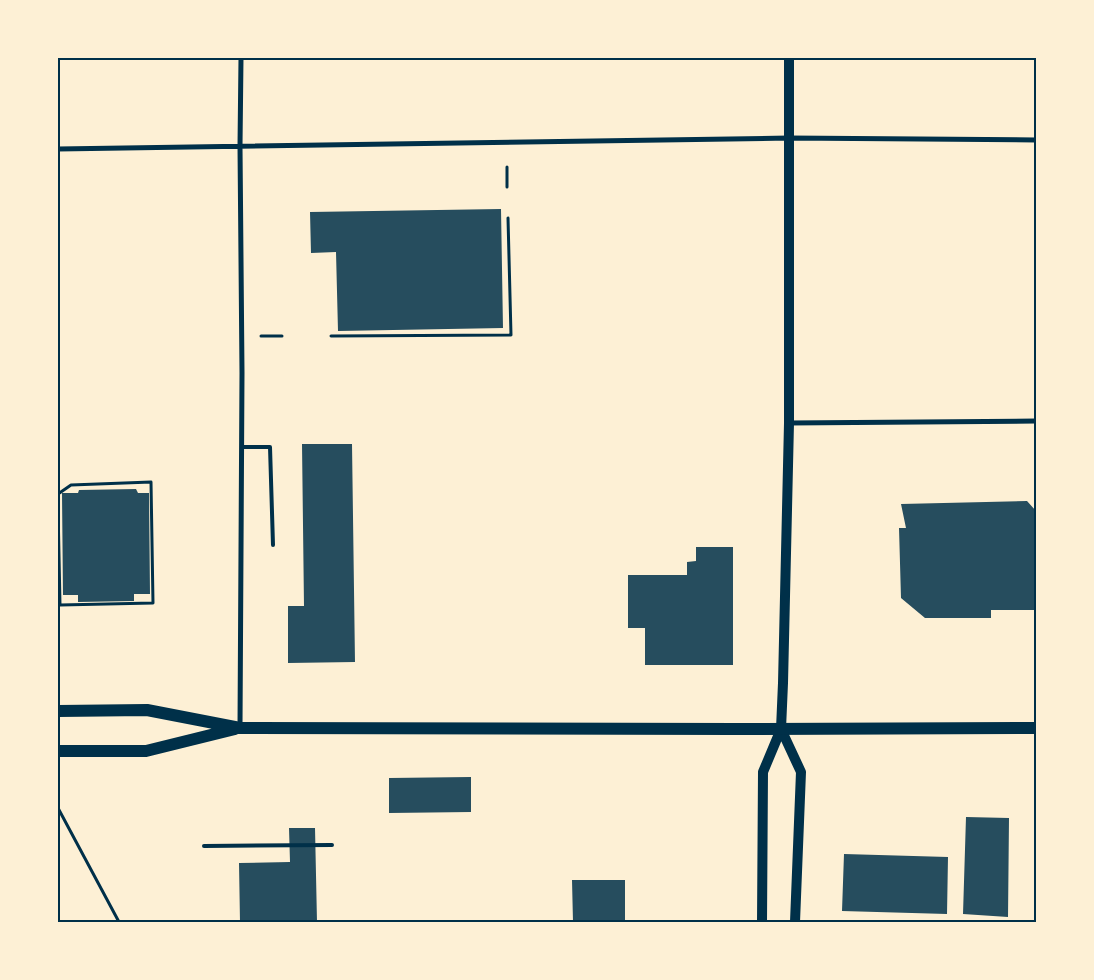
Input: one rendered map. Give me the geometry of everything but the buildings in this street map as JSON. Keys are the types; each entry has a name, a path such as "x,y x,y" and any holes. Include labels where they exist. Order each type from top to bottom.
{"main road":[{"path":"762,922 763,772 781,729 789,423 790,58"},
{"path":"58,711 147,710 240,728 1036,728"},
{"path":"58,751 146,751 240,728"},
{"path":"781,729 801,772 795,922"}],"street":[{"path":"240,728 242,447 241,58"},
{"path":"58,149 789,138 1036,140"},
{"path":"789,423 1036,421"}],"lane":[{"path":"242,447 270,447 272,545"},
{"path":"204,846 332,845"}],"path":[{"path":"507,168 507,187"},
{"path":"331,336 511,335 508,218"},
{"path":"261,336 282,336"},
{"path":"58,494 71,485 151,482 153,603 60,605"},
{"path":"58,507 60,605"},
{"path":"58,600 60,605"},
{"path":"58,808 119,922"}]}
